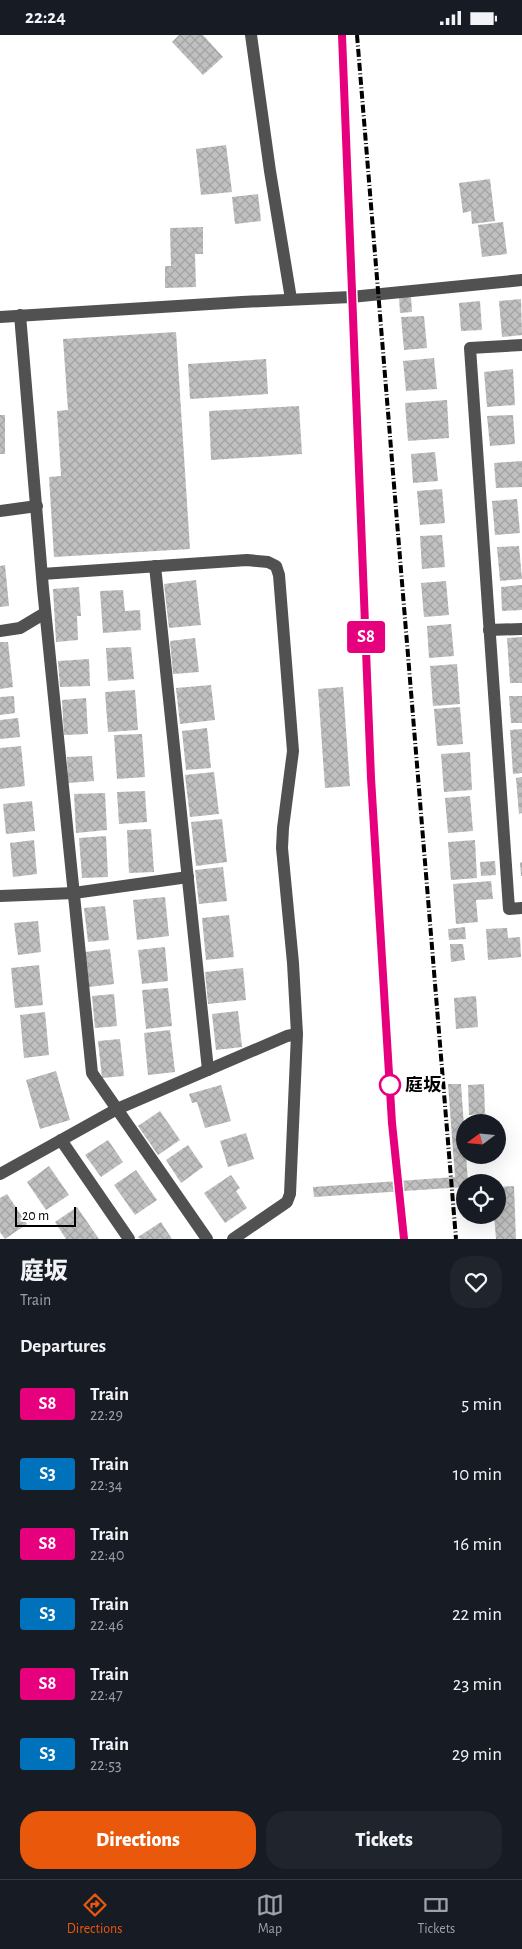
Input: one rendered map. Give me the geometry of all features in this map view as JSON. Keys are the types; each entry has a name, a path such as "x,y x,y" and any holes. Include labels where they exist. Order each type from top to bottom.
{"street":[{"path":"252,35 270,171 292,299"},
{"path":"0,317 351,297 522,281"},
{"path":"20,315 45,613 92,1073 207,1239"},
{"path":"522,345 470,348 509,909 522,908"},
{"path":"0,511 37,506"},
{"path":"42,574 255,560 268,562 276,566 279,575 293,751 282,849 293,963 297,1034 290,1194 287,1202 233,1239"},
{"path":"155,566 208,1070"},
{"path":"0,631 20,628 45,613"},
{"path":"489,630 522,629"},
{"path":"1,892 74,893 188,877"},
{"path":"0,1174 117,1109 287,1036 297,1034"},
{"path":"61,1140 129,1239"}],"building":[{"path":"179,35 203,35 223,57 203,75 172,42"},
{"path":"226,145 232,192 201,195 196,149"},
{"path":"490,179 495,221 472,224 471,211 463,213 459,183"},
{"path":"258,194 261,221 235,224 232,197"},
{"path":"503,222 507,254 482,257 478,225"},
{"path":"203,227 203,254 195,254 196,287 165,288 165,266 171,266 170,228"},
{"path":"411,296 412,312 400,313 399,297"},
{"path":"521,299 522,335 502,337 499,301"},
{"path":"480,301 482,330 461,331 459,303"},
{"path":"424,316 427,348 404,350 401,317"},
{"path":"176,332 190,549 54,557 49,477 61,476 57,411 68,410 63,339"},
{"path":"434,358 437,389 406,391 403,361"},
{"path":"266,359 268,394 190,399 188,364"},
{"path":"513,369 515,405 487,407 484,372"},
{"path":"447,400 449,438 408,441 405,403"},
{"path":"299,406 302,454 211,460 209,411"},
{"path":"0,415 5,415 5,454 0,454"},
{"path":"513,415 515,444 490,446 487,416"},
{"path":"435,452 438,481 413,483 411,454"},
{"path":"522,461 522,487 496,488 494,463"},
{"path":"442,489 445,523 420,525 417,491"},
{"path":"517,499 520,533 495,535 492,501"},
{"path":"442,535 445,567 422,569 420,536"},
{"path":"519,546 522,579 500,581 497,547"},
{"path":"5,565 9,606 0,607 0,566"},
{"path":"196,580 201,625 169,628 164,584"},
{"path":"446,581 449,615 424,617 421,583"},
{"path":"522,585 522,610 502,611 501,587"},
{"path":"79,587 81,616 77,616 78,640 56,642 53,589"},
{"path":"123,590 125,611 140,610 141,630 103,633 100,591"},
{"path":"451,624 454,656 429,658 427,626"},
{"path":"522,637 522,683 510,683 507,638"},
{"path":"195,638 199,672 173,674 170,641"},
{"path":"0,642 8,642 13,687 0,689"},
{"path":"131,647 134,679 108,681 106,648"},
{"path":"89,659 90,686 60,687 58,661"},
{"path":"457,664 460,704 433,706 430,666"},
{"path":"211,685 215,720 180,724 176,688"},
{"path":"343,687 350,786 325,788 318,689"},
{"path":"135,690 138,730 108,732 105,692"},
{"path":"14,696 15,713 0,715 0,697"},
{"path":"509,696 522,696 522,723 511,723"},
{"path":"86,698 88,734 64,735 62,700"},
{"path":"460,707 463,744 437,746 434,709"},
{"path":"18,718 20,737 0,739 0,720"},
{"path":"207,728 211,768 186,770 182,731"},
{"path":"522,729 522,773 513,774 510,730"},
{"path":"142,734 145,777 117,779 114,735"},
{"path":"21,746 25,786 0,789 0,748"},
{"path":"470,752 472,790 444,792 441,754"},
{"path":"92,756 94,781 68,783 67,757"},
{"path":"214,772 219,814 190,817 185,775"},
{"path":"522,777 522,813 519,814 516,778"},
{"path":"145,791 147,822 119,824 117,792"},
{"path":"105,793 107,830 76,833 74,794"},
{"path":"470,796 473,831 448,833 445,798"},
{"path":"32,801 35,831 6,834 3,804"},
{"path":"222,819 227,862 196,866 191,822"},
{"path":"151,829 154,872 129,873 127,830"},
{"path":"106,836 108,877 82,878 79,838"},
{"path":"34,840 37,874 13,877 10,843"},
{"path":"475,840 477,878 451,880 448,842"},
{"path":"495,861 496,875 481,876 480,862"},
{"path":"522,862 522,876 521,876 520,863"},
{"path":"223,867 227,901 199,904 195,870"},
{"path":"491,881 493,899 476,900 478,922 456,924 453,884"},
{"path":"165,897 169,936 137,940 133,900"},
{"path":"105,906 109,940 88,942 84,908"},
{"path":"229,915 234,957 206,960 202,918"},
{"path":"38,921 41,952 18,955 14,923"},
{"path":"465,927 466,939 449,940 448,929"},
{"path":"507,928 508,938 520,937 521,957 488,960 486,929"},
{"path":"450,944 463,944 465,960 451,962"},
{"path":"165,947 168,981 142,984 138,950"},
{"path":"110,949 114,984 89,987 85,952"},
{"path":"39,965 43,1005 15,1008 11,968"},
{"path":"243,968 246,1000 208,1004 205,972"},
{"path":"168,988 172,1026 146,1029 142,990"},
{"path":"114,994 117,1026 95,1028 92,996"},
{"path":"476,996 478,1027 456,1029 454,998"},
{"path":"238,1011 242,1047 216,1050 212,1014"},
{"path":"45,1012 49,1055 24,1058 20,1015"},
{"path":"170,1030 175,1072 148,1075 144,1033"},
{"path":"120,1039 124,1076 102,1078 98,1041"},
{"path":"56,1071 70,1120 40,1129 26,1080"},
{"path":"448,1084 461,1084 463,1114 456,1114 456,1164 467,1164 467,1174 456,1174 456,1188 314,1197 313,1187 455,1177"},
{"path":"484,1084 485,1114 469,1114 468,1085"},
{"path":"221,1085 231,1121 205,1128 197,1102 192,1103 189,1094"},
{"path":"160,1111 180,1140 158,1155 138,1126"},
{"path":"246,1133 254,1159 228,1167 220,1141"},
{"path":"108,1140 123,1162 101,1177 85,1155"},
{"path":"188,1145 203,1167 181,1183 166,1160"},
{"path":"49,1166 69,1195 46,1210 27,1182"},
{"path":"136,1170 157,1200 135,1215 114,1185"},
{"path":"231,1175 240,1188 236,1191 247,1208 225,1223 204,1193"},
{"path":"506,1186 514,1186 516,1239 496,1239 495,1224 506,1224"},
{"path":"7,1194 27,1224 5,1239 0,1232 0,1198"},
{"path":"77,1207 99,1239 66,1239 55,1222"},
{"path":"161,1222 172,1239 140,1239 138,1237"}],"railway":[{"path":"342,35 371,778 392,1123 404,1239"},
{"path":"357,35 456,1239"}],"train":[{"name":"S8","path":"342,35 371,778 392,1123 404,1239"}],"place":[{"name":"庭坂","path":"390,1085"}]}
